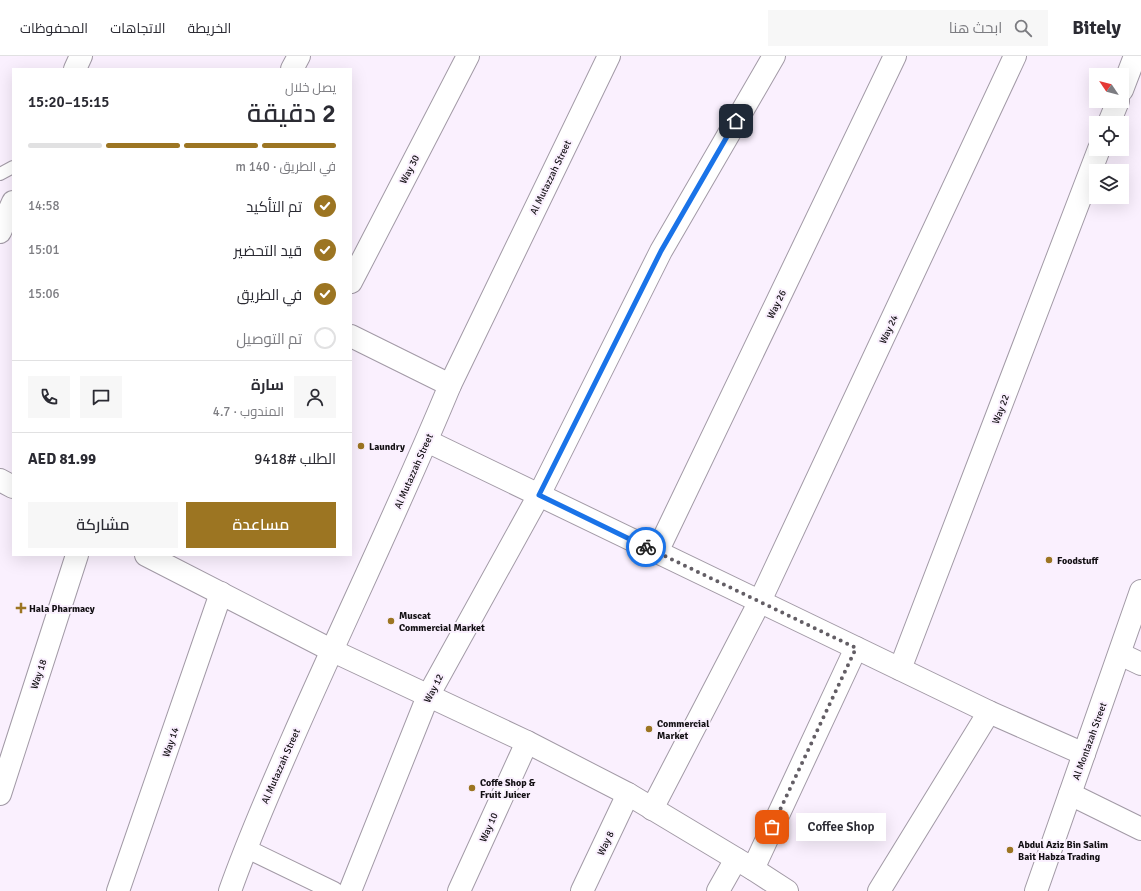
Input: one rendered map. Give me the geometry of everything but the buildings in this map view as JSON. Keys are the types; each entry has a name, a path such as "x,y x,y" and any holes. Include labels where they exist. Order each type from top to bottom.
{"street":[{"path":"75,68 81,56"},
{"path":"293,68 299,56"},
{"name":"Way 30","path":"352,280 468,56"},
{"name":"Al Mutazzah Street","path":"230,891 245,848 331,650 427,441 450,385 609,56"},
{"name":"Way 12","path":"350,891 428,696 539,495 661,251 774,56"},
{"name":"Way 26","path":"657,552 895,56"},
{"name":"Way 24","path":"652,809 760,602 1016,56"},
{"path":"1129,72 1135,56"},
{"name":"Way 22","path":"900,669 1097,156"},
{"path":"0,232 12,204"},
{"path":"352,336 450,385"},
{"path":"427,441 989,712 1084,754"},
{"path":"0,480 12,486"},
{"name":"Way 18","path":"0,794 77,556"},
{"path":"148,556 331,650 527,742 628,794 787,891"},
{"name":"Al Montazah Street","path":"1036,891 1141,591"},
{"name":"Way 14","path":"118,891 221,593"},
{"path":"718,891 745,864 856,648"},
{"path":"1120,654 1141,664"},
{"path":"879,891 989,712"},
{"name":"Way 10","path":"460,891 527,742"},
{"name":"Way 8","path":"582,891 628,794"},
{"path":"1070,794 1141,829"},
{"path":"245,848 334,891"}],"lane":[{"path":"0,174 12,168"}],"way so far":[{"path":"646,547 856,648 772,827"}],"place":[{"name":"Laundry","path":"361,446"},
{"name":"Foodstuff","path":"1049,560"},
{"name":"Hala Pharmacy","path":"21,608"},
{"name":"Muscat Commercial Market","path":"391,621"},
{"name":"Commercial Market","path":"649,729"},
{"name":"Coffe Shop & Fruit Juicer","path":"472,788"},
{"name":"Coffee Shop","path":"772,827"},
{"name":"Abdul Aziz Bin Salim Bait Habza Trading","path":"1010,850"}],"route":[{"path":"646,547 539,495 661,251 736,121"}]}
